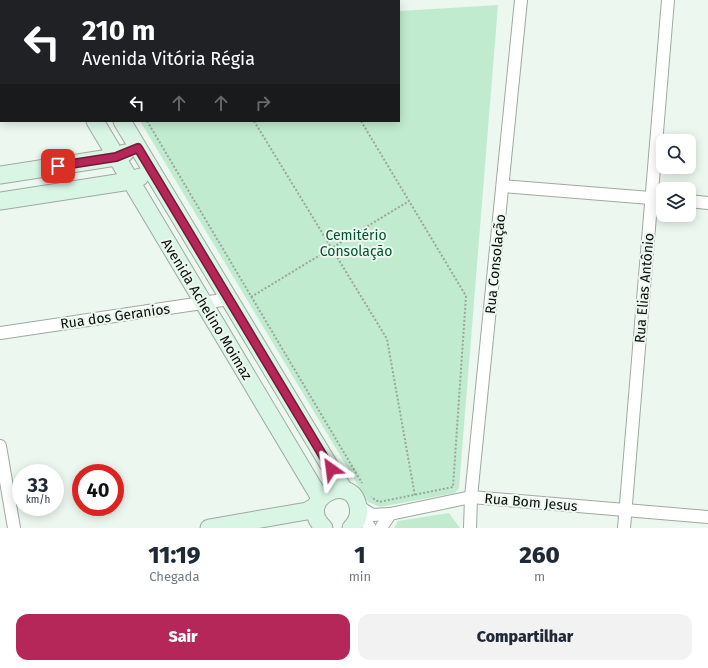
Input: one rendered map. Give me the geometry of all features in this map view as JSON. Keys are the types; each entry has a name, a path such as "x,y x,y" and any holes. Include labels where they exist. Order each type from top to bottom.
{"street":[{"name":"Rua Consolação","path":"470,528 471,497 522,0"},
{"name":"Rua Elias Antônio","path":"658,182 668,0"},
{"name":"Avenida Achelino Moimaz","path":"96,122 204,303 318,502 316,516 324,528"},
{"name":"Avenida Achelino Moimaz","path":"123,122 344,490 352,495 359,509"},
{"path":"0,176 116,157 138,148"},
{"path":"0,201 130,180 153,172"},
{"path":"503,186 656,199"},
{"path":"696,202 708,203"},
{"name":"Rua Elias Antônio","path":"624,528 656,209"},
{"name":"Rua dos Geranios","path":"0,333 229,299"},
{"path":"0,446 14,528"},
{"path":"209,528 307,511 331,490 344,490"},
{"name":"Rua Bom Jesus","path":"359,509 372,515 390,514 471,497 708,517"},
{"path":"355,528 358,520 359,509"},
{"path":"359,509 370,528"},
{"path":"381,528 390,514"}],"path":[{"path":"148,122 363,484"},
{"path":"255,122 387,340 417,508"},
{"path":"362,122 466,296 453,487 379,502 371,498 367,491"},
{"path":"251,297 409,201"}],"green space":[{"name":"Cemitério Consolação","path":"498,5 459,488 455,493 380,507 368,502 141,122 400,122 400,11"},
{"path":"449,513 460,528 394,528 398,521"}],"route":[{"path":"58,166 116,157 138,148 331,469"}]}
